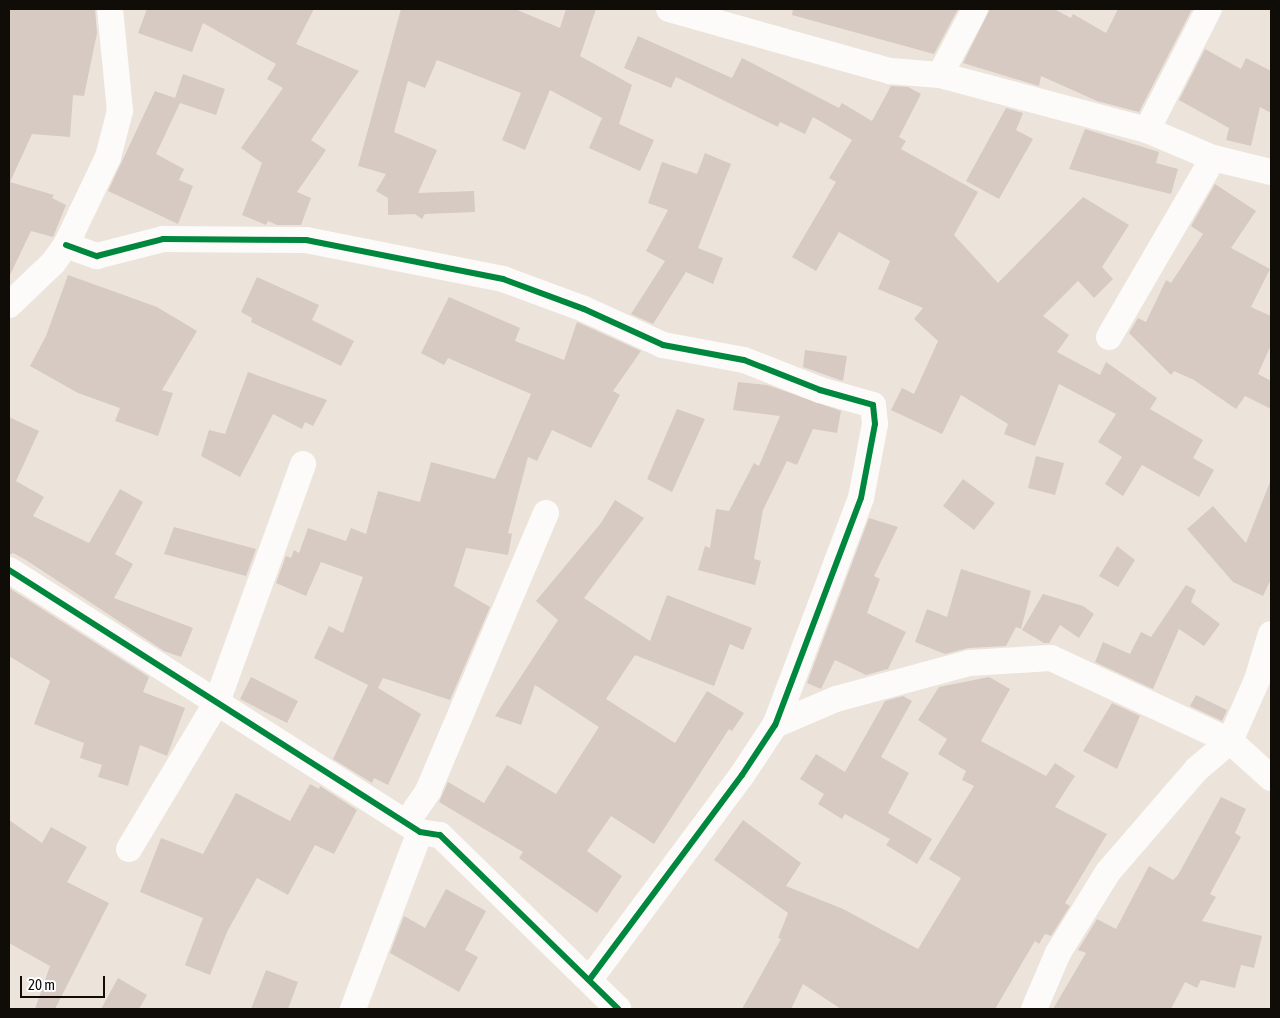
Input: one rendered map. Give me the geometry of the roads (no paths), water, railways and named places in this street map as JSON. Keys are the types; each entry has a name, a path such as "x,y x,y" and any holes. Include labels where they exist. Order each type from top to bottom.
{"street":[{"path":"9,305 53,263 66,245 108,157 120,111 110,9"},
{"path":"669,9 890,71 940,75 1147,130 1213,158 1271,172"},
{"path":"940,75 975,9"},
{"path":"1147,130 1209,9"},
{"path":"1109,338 1213,158"},
{"path":"66,245 97,256 163,240 315,242 503,279 584,309 663,345 744,360 820,390 873,405 875,424 861,498 775,725 742,775 590,979"},
{"path":"129,849 216,702 302,464"},
{"path":"353,1009 413,828 546,513"},
{"path":"9,570 413,828 440,835 590,979 618,1009"},
{"path":"1034,1009 1058,953 1108,872 1197,769 1230,741 1257,680 1271,634"},
{"path":"775,725 836,699 969,663 1051,658 1230,741 1271,778"}]}
